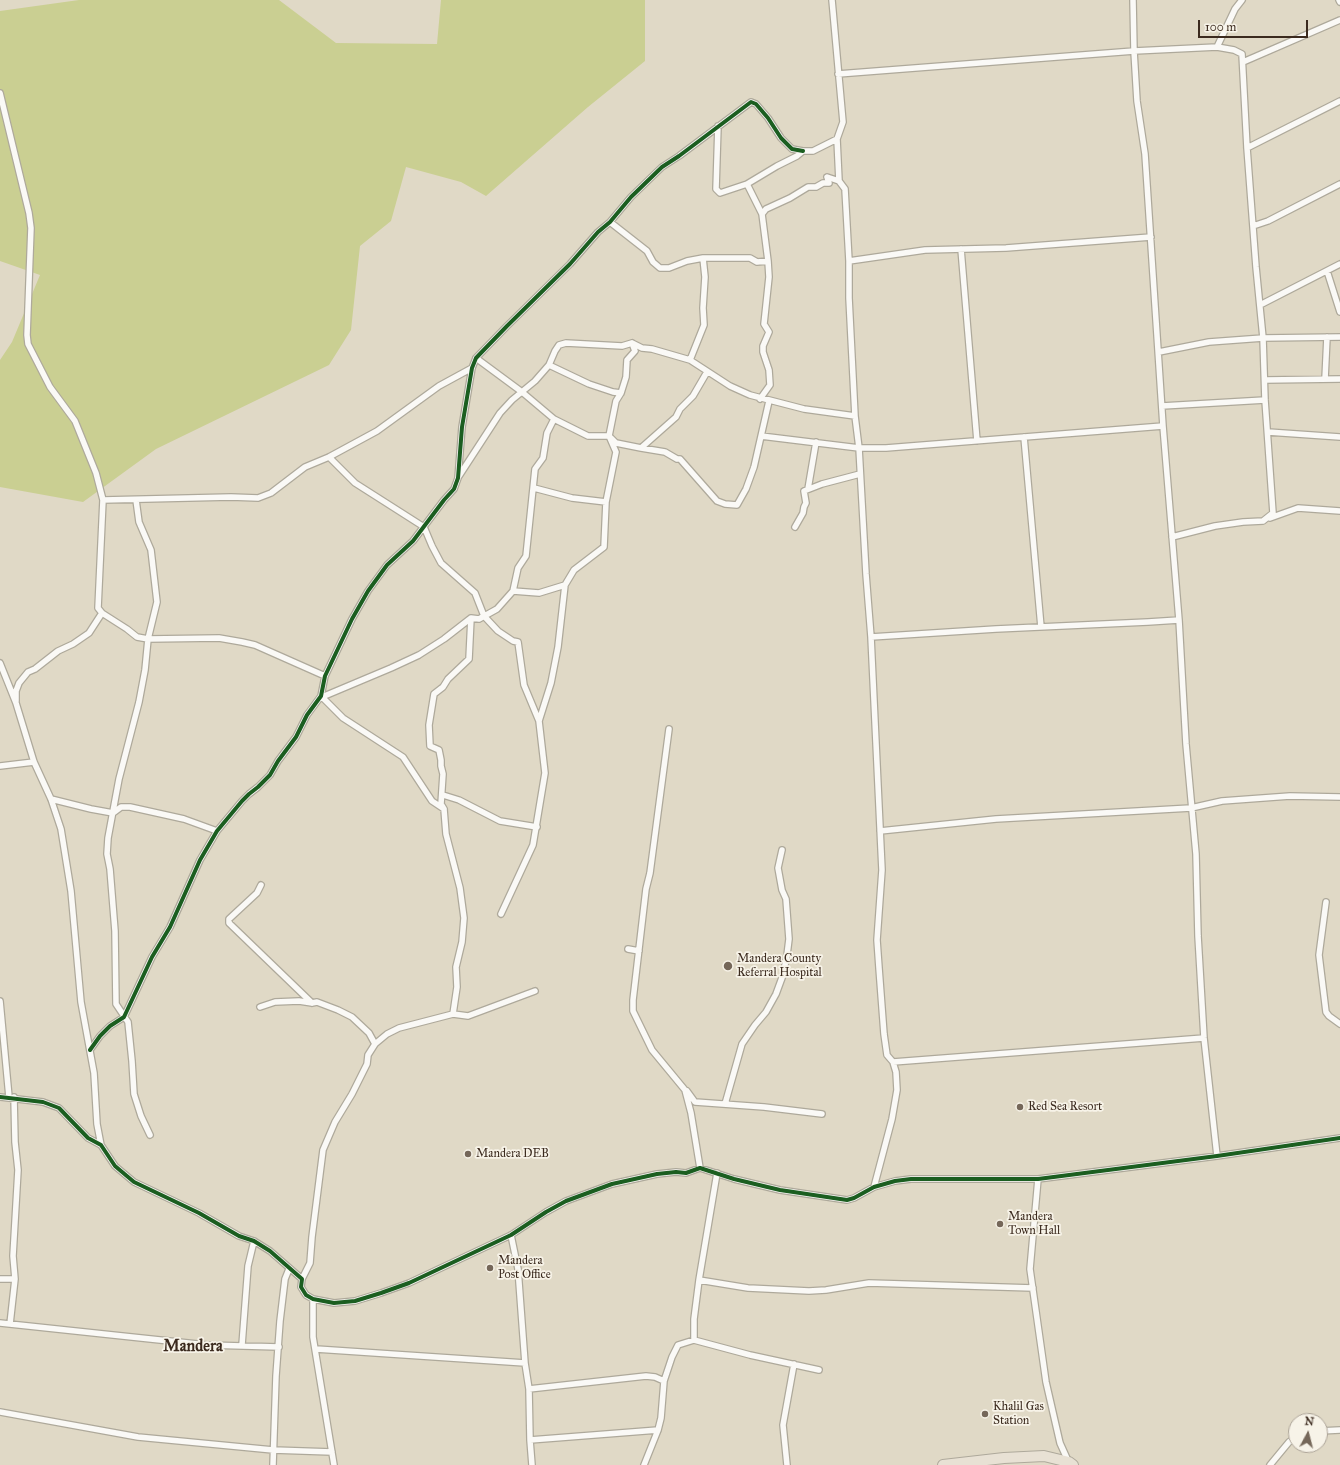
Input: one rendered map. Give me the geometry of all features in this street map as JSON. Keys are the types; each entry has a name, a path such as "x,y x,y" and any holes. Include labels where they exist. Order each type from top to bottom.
{"highway":[{"path":"943,1465 1028,1456 1044,1456 1070,1464"}],"street":[{"path":"832,0 843,122 837,139 839,181 845,189 849,261 848,298 871,637 882,870 877,940 878,961 887,1055 893,1062 896,1072 897,1090 892,1119 874,1187"},
{"path":"1134,0 1134,51 1137,101 1145,154 1163,426 1179,620 1185,730 1196,854 1198,936 1204,1038 1216,1156"},
{"path":"1217,47 1235,10 1242,0"},
{"path":"1243,62 1340,20"},
{"path":"838,74 1134,51 1217,47 1234,50 1242,54 1246,148 1263,338 1265,400 1273,513 1263,521"},
{"path":"0,92 29,213 31,228 27,335 28,344 50,387 56,393 78,426 96,473 103,500 98,608 102,613 137,637 148,639 219,638 242,642 255,645 325,676"},
{"path":"1246,148 1340,101"},
{"path":"458,478 462,427 472,368 476,358 570,264 598,232 610,222 631,197 662,167 751,102 756,104 768,118 781,138 792,149 813,151 837,139"},
{"path":"718,126 716,189 720,193 747,184 797,156 803,151"},
{"path":"762,214 766,209 790,198 808,187 816,187 823,183 829,183 827,177 839,181"},
{"path":"747,184 762,214 769,276 764,324 769,332 764,346 764,352 769,370 770,385 760,398"},
{"path":"1253,226 1268,221 1340,184"},
{"path":"610,222 647,251 653,262 660,268 669,268 687,261 703,258 750,258 757,262 768,261"},
{"path":"849,261 925,250 1006,248 1151,237"},
{"path":"961,249 977,441"},
{"path":"690,360 704,325 703,308 705,277 703,258"},
{"path":"1260,305 1340,264"},
{"path":"1327,271 1339,308"},
{"path":"1325,379 1327,337"},
{"path":"1159,352 1209,342 1263,338 1340,337"},
{"path":"90,1050 100,1036 110,1026 124,1017 152,957 170,927 200,860 217,831 242,801 270,775 278,760 296,737 307,715 321,697 325,676 352,619 368,591 387,565 413,541 424,528 444,500 454,489 458,478 500,413 512,400 536,381 549,365 559,345 575,343 622,346 632,343 642,348 663,352 690,360 730,386 769,401 804,409 855,416"},
{"path":"539,721 551,683 558,647 565,585 574,570 604,548 606,502 616,452 609,436 616,400 626,377 627,360 635,351 632,343"},
{"path":"476,358 522,392 554,419 588,436 609,436 616,443 666,452 677,460 680,459 717,501 725,504 737,505 751,477 769,401"},
{"path":"549,365 589,384 612,392 620,393"},
{"path":"103,500 231,497 258,498 271,493 305,468 377,431 439,386 472,368"},
{"path":"641,448 676,417 680,409 693,396 707,372"},
{"path":"1265,380 1340,379"},
{"path":"1162,406 1265,400"},
{"path":"321,697 406,662 444,639 471,618 479,619 497,609 513,591 518,568 526,556 536,469 543,458 547,433 554,419"},
{"path":"761,436 859,448 901,448 936,443 1163,426"},
{"path":"1268,432 1340,437"},
{"path":"1024,437 1041,627"},
{"path":"808,489 816,442"},
{"path":"329,457 355,484 424,528 441,563 475,593 484,616 498,631 513,641 518,642 524,685 539,721 545,773 534,846 500,914"},
{"path":"795,527 803,513 806,503 804,491 860,474"},
{"path":"534,488 572,498 606,502"},
{"path":"136,500 139,522 151,550 157,602 148,639 145,670 139,702 122,764 108,838 107,854 110,869 115,931 116,1004 128,1022 131,1041 134,1094 141,1116 150,1136"},
{"path":"1172,537 1215,526 1263,521 1298,508 1340,511"},
{"path":"513,591 539,593 565,585"},
{"path":"16,703 16,691 19,683 28,672 58,651 73,644 89,633 102,613"},
{"path":"453,1014 457,987 456,967 462,942 464,918 460,888 446,834 444,810 441,804 443,795 443,774 441,760 439,750 430,746 429,725 434,694 469,659 471,618"},
{"path":"871,637 1179,620"},
{"path":"0,663 16,703 34,762 51,799 61,829 71,891 78,980 94,1073 97,1124 101,1145 115,1166 134,1182 199,1213 239,1236 254,1241 270,1251 302,1279"},
{"path":"321,697 343,718 403,757 432,801 444,810"},
{"path":"669,729 654,844 646,889 633,1011 652,1050 695,1102 788,1109 822,1114"},
{"path":"0,766 34,762"},
{"path":"443,795 459,800 500,821 537,827"},
{"path":"880,831 996,820 1191,808 1222,801 1290,796 1340,797"},
{"path":"51,799 91,810 113,814"},
{"path":"113,814 121,807 130,807 184,819 217,831"},
{"path":"725,1104 742,1044 766,1012 776,994 783,975 789,939 786,899 782,890 778,868 782,850"},
{"path":"261,885 257,893 229,919 229,923 312,1004"},
{"path":"1326,902 1319,955 1326,1012 1328,1016 1340,1024"},
{"path":"628,949 639,951"},
{"path":"535,991 468,1016 453,1014 399,1028 386,1034 375,1044 368,1056 367,1064 352,1094 334,1122 323,1150 310,1263 302,1279 302,1287 306,1295 313,1299 334,1303 355,1301 382,1294 511,1235 566,1201 612,1184 662,1173 686,1173 700,1168 734,1179 780,1190 838,1200 847,1200 854,1198 874,1187 895,1181 911,1179 1038,1179 1340,1138"},
{"path":"0,1001 2,1031 12,1097 18,1170 13,1256 15,1279 10,1324"},
{"path":"260,1007 275,1002 299,1001 312,1004 317,1002 352,1017 369,1033 375,1044"},
{"path":"893,1062 1204,1038"},
{"path":"685,1090 691,1113 700,1168"},
{"path":"0,1097 12,1097 43,1102 55,1106 88,1138 101,1145"},
{"path":"694,1340 694,1319 699,1280 717,1173"},
{"path":"1038,1179 1030,1269 1034,1288 1046,1382 1060,1443 1070,1464"},
{"path":"511,1235 518,1269 524,1363 529,1389 532,1465"},
{"path":"242,1345 248,1266 254,1241"},
{"path":"273,1465 276,1376 285,1279 289,1269"},
{"path":"0,1279 15,1279"},
{"path":"699,1280 748,1288 809,1291 882,1282 1034,1288"},
{"path":"313,1299 313,1337 334,1465"},
{"path":"0,1323 207,1345 279,1347"},
{"path":"644,1465 658,1430 661,1418 664,1381 678,1345 694,1340 750,1355 820,1370"},
{"path":"316,1349 524,1363"},
{"path":"787,1465 783,1425 794,1364"},
{"path":"529,1389 646,1376 655,1377 664,1381"},
{"path":"0,1412 138,1437 273,1450 332,1452"},
{"path":"530,1440 658,1430"},
{"path":"1328,1431 1340,1430"},
{"path":"1270,1465 1288,1443"}],"green space":[{"path":"79,0 279,0 336,43 437,44 441,0 645,0 645,61 588,107 486,196 461,182 406,167 391,221 360,246 351,330 329,365 156,449 83,502 0,487 0,360 12,342 40,275 0,261 0,11"}],"cycle path":[{"path":"90,1050 100,1036 110,1026 124,1017 152,957 170,927 200,860 217,831 242,801 270,775 278,761 296,737 307,715 321,696 325,676 352,619 368,591 387,565 413,541 454,489 458,478 462,427 472,368 476,358 570,264 598,232 610,222 631,197 662,167 751,102 756,104 768,118 781,138 792,149 803,151"},
{"path":"0,1097 43,1102 59,1108 88,1138 101,1145 115,1166 134,1182 199,1213 239,1236 254,1241 270,1251 302,1279 301,1287 306,1295 313,1299 334,1303 355,1301 409,1283 511,1235 566,1201 612,1184 657,1174 676,1172 686,1173 700,1168 734,1179 780,1190 847,1200 854,1198 874,1187 895,1181 911,1179 1038,1179 1217,1156 1340,1138"}],"place":[{"name":"Mandera County Referral Hospital","path":"728,966"},
{"name":"Red Sea Resort","path":"1020,1107"},
{"name":"Mandera DEB","path":"468,1154"},
{"name":"Mandera Town Hall","path":"1000,1224"},
{"name":"Mandera Post Office","path":"490,1268"},
{"name":"Khalil Gas Station","path":"985,1414"}],"district":[{"name":"Mandera","path":"193,1347"}]}
